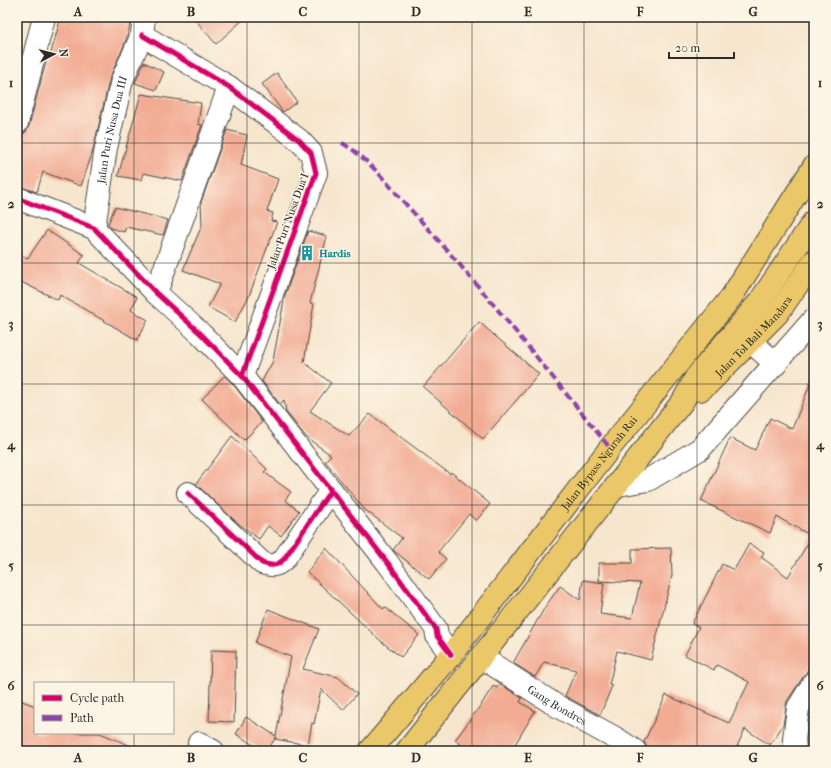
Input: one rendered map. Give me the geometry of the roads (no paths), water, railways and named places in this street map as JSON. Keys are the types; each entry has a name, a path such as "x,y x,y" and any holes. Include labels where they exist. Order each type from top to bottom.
{"highway":[{"name":"Jalan Bypass Ngurah Rai","path":"370,751 455,650 610,448 732,296 814,166"},
{"path":"742,336 760,301 814,221"},
{"name":"Jalan Tol Bali Mandara","path":"618,484 683,401 707,385 742,336 778,313 814,261"},
{"path":"407,751 618,484"}],"street":[{"path":"17,123 39,18"},
{"name":"Jalan Puri Nusa Dua I","path":"143,26 229,87 299,140 311,153 316,172 242,376"},
{"name":"Jalan Puri Nusa Dua III","path":"94,228 106,148 122,80 143,26"},
{"path":"156,293 229,87"},
{"path":"17,198 94,228 156,293 201,334 242,376 387,562 436,629 438,636 455,650"},
{"path":"618,484 648,480 700,450 814,319"},
{"path":"742,336 776,364"},
{"path":"188,494 262,562 271,566 279,564 284,559 331,490"},
{"name":"Gang Bondres","path":"481,657 557,706 617,739 635,751"},
{"path":"795,751 794,739 798,708 814,682"}],"place":[{"name":"Hardis","path":"307,253"}]}
